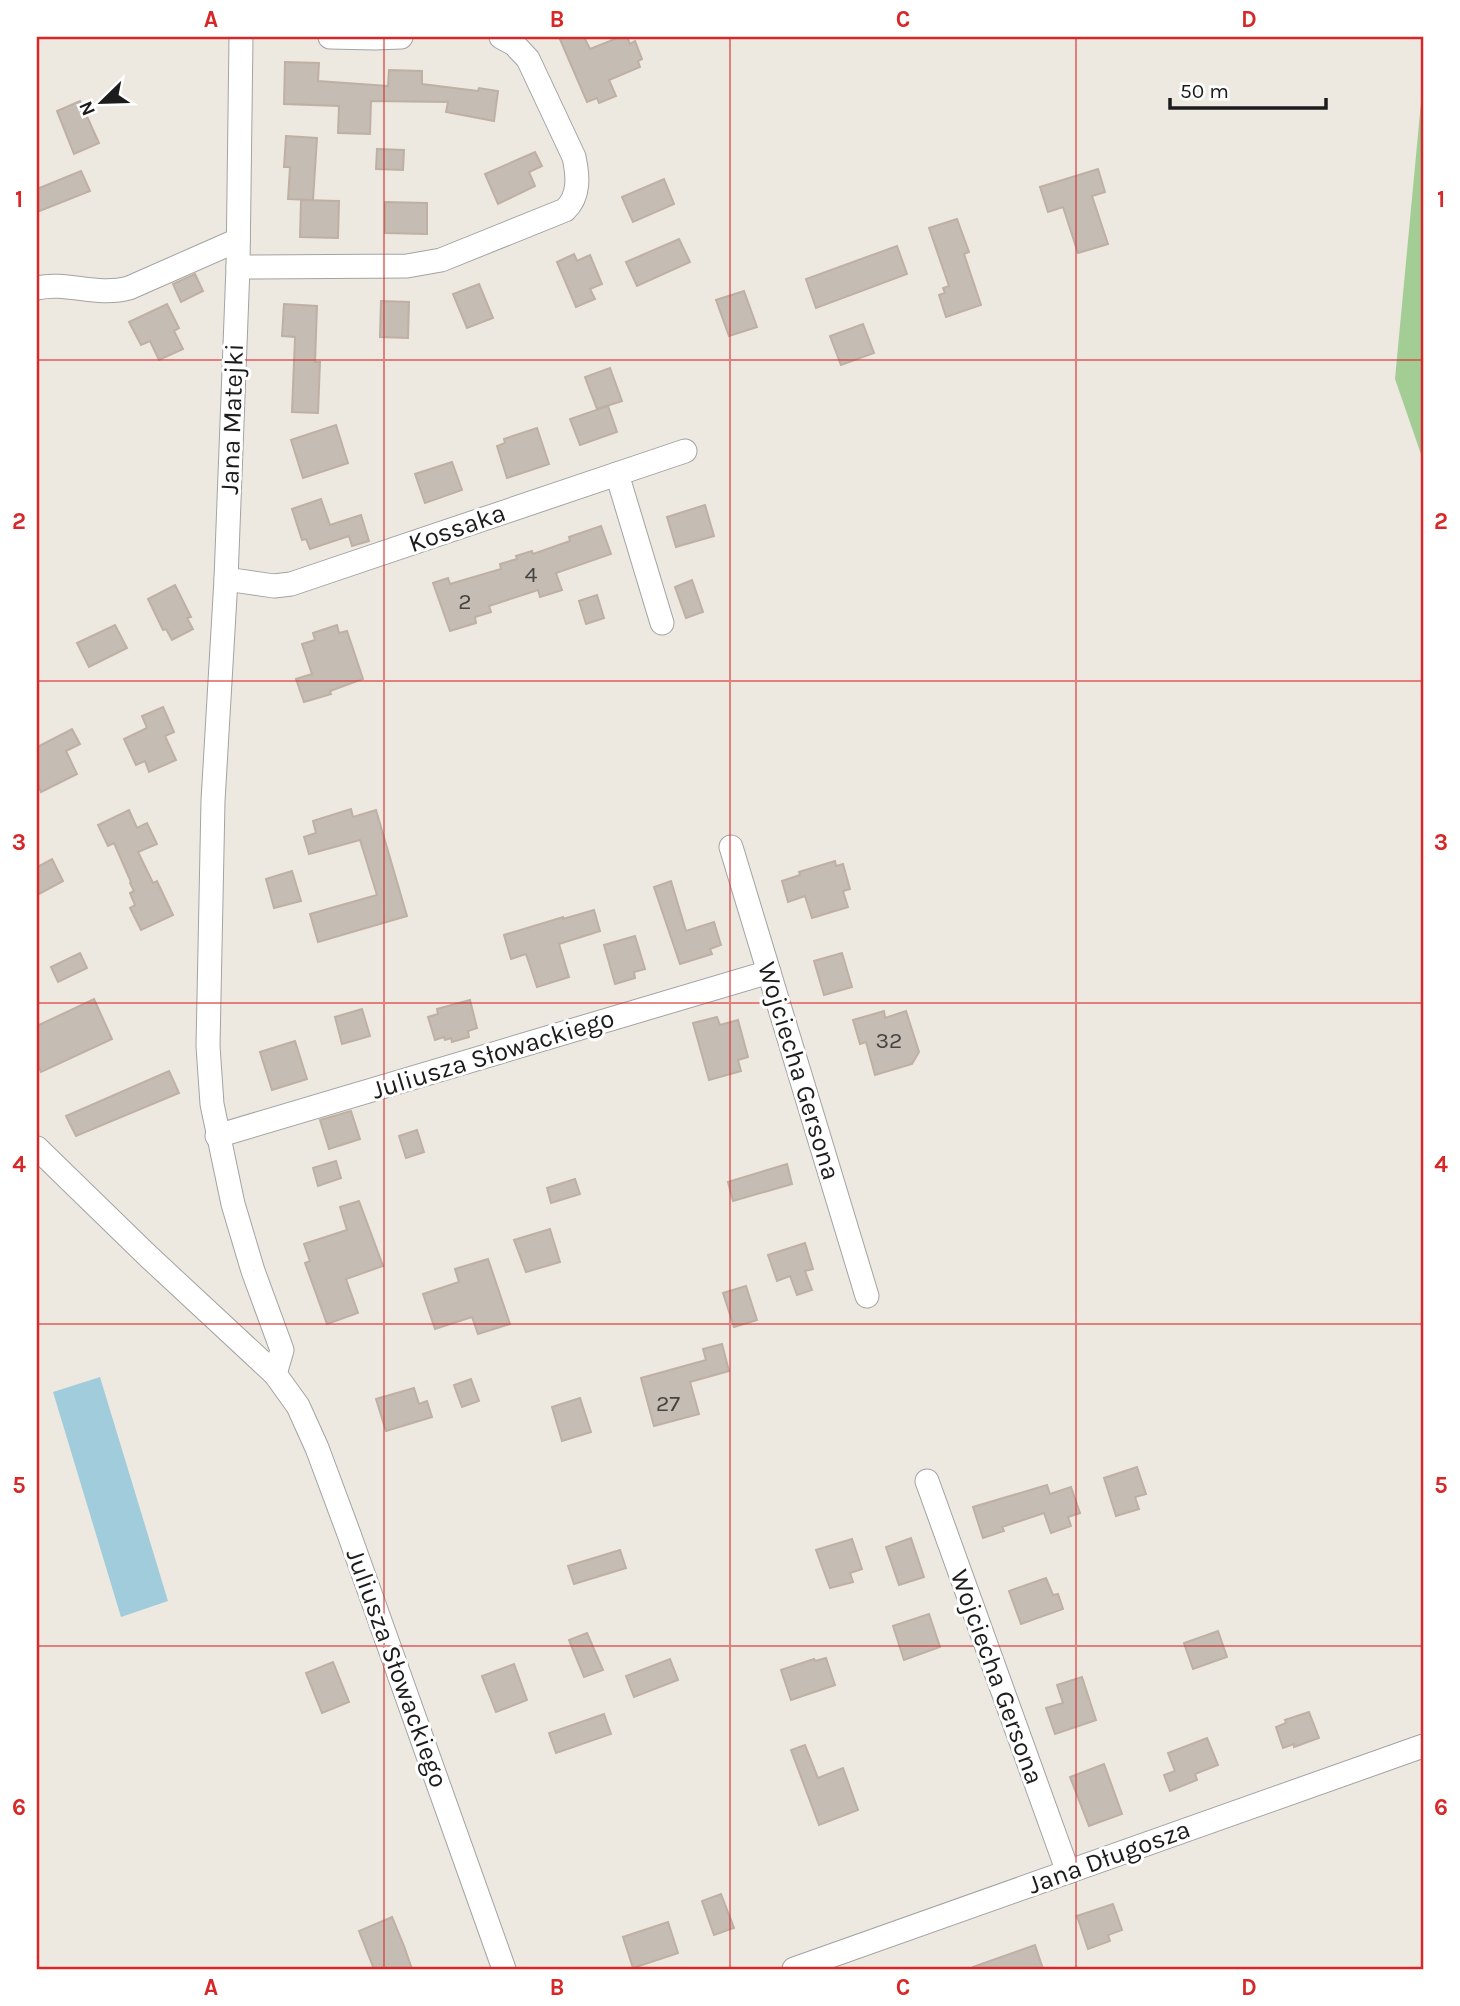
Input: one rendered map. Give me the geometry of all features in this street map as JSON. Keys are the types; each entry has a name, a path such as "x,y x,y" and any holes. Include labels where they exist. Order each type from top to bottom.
{"street":[{"name":"Jana Matejki","path":"217,1136 208,1045 213,801 226,579 238,267 241,37"},
{"path":"331,37 401,37"},
{"path":"238,267 425,264 565,210 577,189 574,157 528,59 514,44 501,37"},
{"path":"37,288 56,286 86,291 116,291 238,240"},
{"name":"Kossaka","path":"226,579 274,586 291,584 685,451"},
{"path":"617,474 662,623"},
{"name":"Wojciecha Gersona","path":"731,847 867,1296"},
{"name":"Juliusza Słowackiego","path":"217,1136 769,972"},
{"path":"217,1136 253,1271 282,1350 275,1374"},
{"name":"Juliusza Słowackiego","path":"37,1148 275,1374 298,1406 354,1546 504,1969"},
{"name":"Wojciecha Gersona","path":"927,1481 1068,1872"},
{"name":"Jana Długosza","path":"794,1969 1423,1745"}],"green space":[{"path":"1423,81 1423,460 1395,379"}],"water":[{"path":"100,1377 168,1601 121,1617 53,1392"}],"building":[{"path":"559,37 584,37 590,49 620,37 627,37 630,44 635,41 642,59 638,61 640,67 609,80 616,96 599,103 597,98 587,102"},
{"path":"285,62 319,63 318,81 388,86 389,70 422,71 422,84 498,91 494,121 446,112 448,102 371,101 370,134 338,133 339,106 284,104"},
{"path":"80,101 99,143 74,154 57,111"},
{"path":"286,136 317,138 313,200 288,199 290,167 284,167"},
{"path":"377,149 404,150 403,170 376,169"},
{"path":"535,152 542,166 529,172 535,186 498,204 485,174"},
{"path":"1098,169 1105,192 1092,196 1108,244 1078,253 1063,207 1048,212 1040,187"},
{"path":"81,171 90,191 37,212 37,189"},
{"path":"664,179 674,204 633,222 622,197"},
{"path":"301,200 339,201 338,238 300,237"},
{"path":"385,202 427,203 427,234 385,233"},
{"path":"957,219 969,252 964,254 981,305 946,317 939,295 945,293 943,288 949,286 929,228"},
{"path":"679,239 690,262 637,286 626,262"},
{"path":"897,246 907,274 816,308 806,279"},
{"path":"574,254 577,261 590,255 602,284 590,289 595,299 576,307 557,262"},
{"path":"195,274 203,291 181,302 173,284"},
{"path":"479,284 493,318 467,328 453,294"},
{"path":"744,291 757,327 729,336 716,300"},
{"path":"381,301 409,302 408,338 380,337"},
{"path":"167,304 179,328 174,331 183,349 159,360 150,341 141,345 129,322"},
{"path":"284,304 317,306 315,362 320,362 318,413 292,412 295,337 282,336"},
{"path":"863,324 874,353 841,365 830,336"},
{"path":"610,368 622,401 597,409 585,377"},
{"path":"608,406 617,432 580,445 570,419"},
{"path":"336,425 348,463 303,478 291,440"},
{"path":"537,428 549,464 507,478 497,446 505,443 504,439"},
{"path":"452,462 462,490 425,503 415,474"},
{"path":"321,499 330,525 361,515 369,541 352,546 349,536 310,549 306,539 302,540 292,509"},
{"path":"705,505 714,536 676,547 667,517"},
{"path":"601,526 611,554 556,573 562,590 540,597 538,590 489,606 491,612 475,617 476,623 450,631 433,583 448,578 450,584 501,569 500,564 517,559 516,556 532,551 533,554 570,541 569,537"},
{"path":"692,580 703,612 686,618 675,587"},
{"path":"175,585 191,617 187,618 193,629 172,640 166,629 163,630 148,599"},
{"path":"597,595 604,618 586,624 579,601"},
{"path":"115,625 127,648 89,667 77,643"},
{"path":"337,625 339,633 347,631 363,679 330,691 331,694 304,702 296,679 312,674 302,644 315,640 313,633"},
{"path":"163,707 174,732 165,736 176,760 149,772 145,761 136,765 124,739 147,728 142,716"},
{"path":"72,729 80,744 66,751 77,774 41,792 37,782 37,747"},
{"path":"351,809 353,817 376,810 407,916 318,942 310,914 377,895 360,840 309,854 304,837 316,833 313,821"},
{"path":"129,810 137,828 147,823 157,844 138,852 153,883 157,881 173,915 141,930 130,908 135,905 130,893 134,891 131,882 114,843 108,846 98,825"},
{"path":"52,859 63,881 37,895 37,867"},
{"path":"835,861 836,866 843,864 850,889 843,891 848,907 812,918 805,896 788,902 782,881 800,875 799,872"},
{"path":"292,871 301,901 274,908 266,879"},
{"path":"671,881 686,931 714,922 721,945 710,949 712,954 680,964 654,887"},
{"path":"594,910 600,931 559,944 569,977 537,987 526,954 511,959 504,935"},
{"path":"635,936 645,969 634,972 635,978 615,984 604,945"},
{"path":"80,953 87,968 58,982 51,967"},
{"path":"842,953 852,987 824,995 814,961"},
{"path":"94,999 112,1039 41,1072 37,1063 37,1026"},
{"path":"470,1000 477,1028 468,1031 469,1037 452,1042 451,1038 445,1040 444,1037 435,1040 428,1017 438,1014 437,1009"},
{"path":"362,1009 370,1036 342,1044 335,1017"},
{"path":"884,1011 885,1018 906,1011 919,1052 912,1064 875,1075 866,1042 860,1044 853,1020"},
{"path":"717,1017 720,1025 738,1020 748,1057 738,1060 741,1071 709,1080 693,1023"},
{"path":"295,1041 307,1079 272,1090 260,1052"},
{"path":"169,1071 179,1093 76,1136 66,1116"},
{"path":"351,1111 360,1139 329,1149 320,1120"},
{"path":"417,1130 424,1152 406,1158 399,1136"},
{"path":"336,1161 341,1178 318,1186 313,1168"},
{"path":"787,1164 792,1184 733,1201 728,1182"},
{"path":"575,1179 580,1194 551,1203 547,1188"},
{"path":"359,1201 383,1266 346,1279 358,1313 327,1324 305,1263 310,1261 304,1244 347,1230 340,1207"},
{"path":"550,1229 560,1262 526,1272 514,1240"},
{"path":"805,1243 813,1269 805,1271 812,1290 797,1295 790,1276 777,1281 768,1255"},
{"path":"488,1259 510,1324 478,1334 472,1317 435,1329 423,1294 459,1282 455,1269"},
{"path":"746,1286 757,1320 734,1327 723,1293"},
{"path":"722,1344 729,1371 690,1382 699,1414 654,1426 641,1378 706,1360 703,1349"},
{"path":"471,1379 479,1401 462,1407 454,1385"},
{"path":"414,1388 419,1404 427,1401 432,1417 386,1431 376,1399"},
{"path":"580,1398 591,1432 562,1441 552,1407"},
{"path":"1137,1467 1146,1494 1135,1497 1139,1509 1116,1516 1104,1478"},
{"path":"1047,1485 1050,1494 1071,1487 1080,1513 1068,1517 1071,1526 1051,1533 1044,1513 1002,1527 1004,1531 983,1538 973,1507"},
{"path":"911,1538 924,1577 899,1585 886,1547"},
{"path":"852,1539 862,1569 850,1573 853,1582 830,1588 816,1550"},
{"path":"620,1550 626,1568 574,1584 568,1566"},
{"path":"1046,1578 1053,1595 1058,1594 1063,1609 1021,1624 1009,1591"},
{"path":"929,1614 940,1647 904,1660 893,1626"},
{"path":"1218,1631 1227,1657 1193,1669 1184,1643"},
{"path":"587,1633 603,1670 584,1677 569,1640"},
{"path":"826,1658 835,1685 791,1700 781,1670 814,1659"},
{"path":"670,1659 678,1680 634,1697 626,1676"},
{"path":"333,1662 349,1702 322,1713 306,1673"},
{"path":"514,1664 527,1700 496,1712 482,1676"},
{"path":"1082,1677 1096,1720 1055,1734 1046,1708 1063,1703 1057,1685"},
{"path":"1309,1712 1319,1738 1283,1748 1276,1727 1286,1723 1285,1720"},
{"path":"604,1714 611,1734 556,1753 549,1733"},
{"path":"1207,1738 1218,1765 1195,1774 1197,1780 1170,1791 1164,1775 1175,1771 1168,1753"},
{"path":"805,1745 818,1778 843,1768 858,1810 819,1825 791,1750"},
{"path":"1104,1764 1122,1814 1089,1826 1070,1777"},
{"path":"721,1894 734,1928 714,1935 702,1901"},
{"path":"1113,1904 1122,1930 1108,1935 1110,1941 1088,1949 1077,1916"},
{"path":"392,1917 412,1969 374,1969 359,1931"},
{"path":"668,1922 678,1953 633,1968 623,1937"},
{"path":"1035,1945 1043,1969 973,1969 973,1967"}]}
